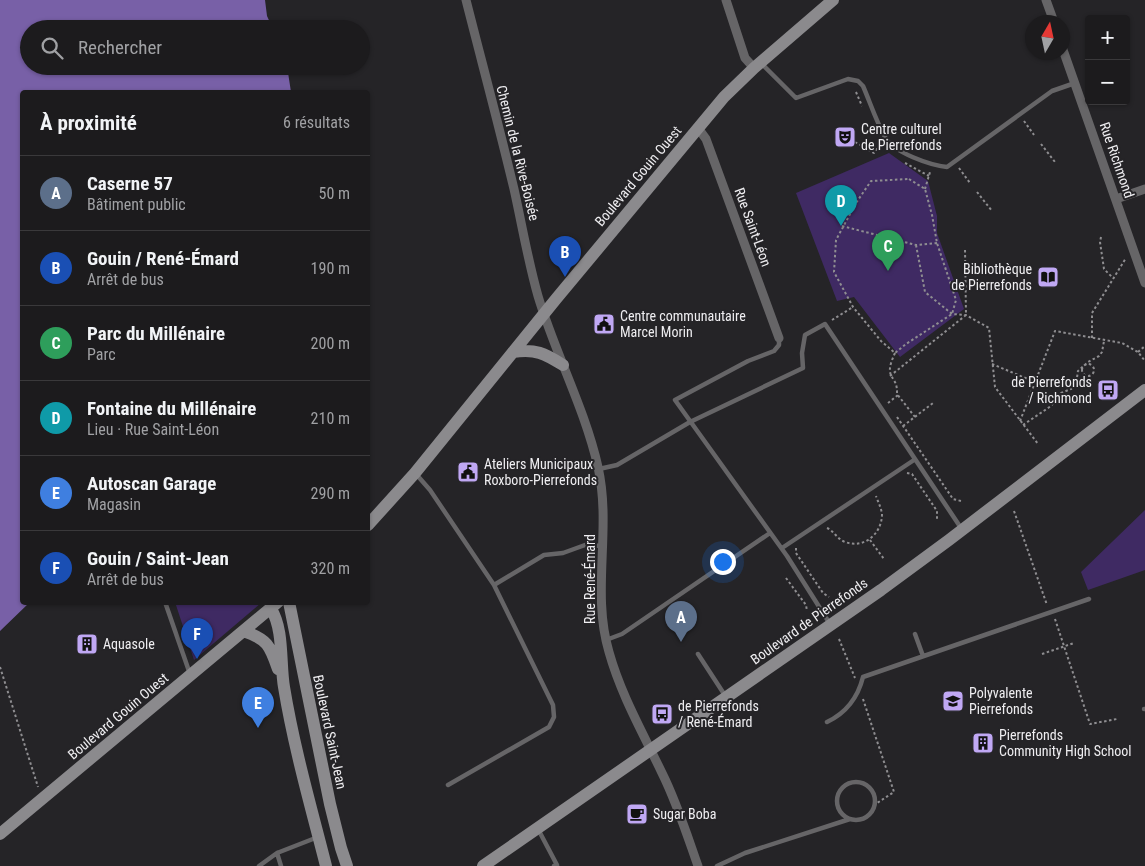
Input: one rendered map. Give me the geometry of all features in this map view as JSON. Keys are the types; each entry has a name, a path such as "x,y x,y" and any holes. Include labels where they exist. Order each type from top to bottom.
{"street":[{"name":"Chemin de la Rive-Boisée","path":"466,0 514,189 532,271 545,313"},
{"path":"726,0 745,58 757,66"},
{"name":"Boulevard Gouin Ouest","path":"370,523 415,473 545,313 734,87 833,0"},
{"path":"1046,0 1051,15"},
{"name":"Rue Richmond","path":"1067,60 1145,283"},
{"name":"Rue Saint-Léon","path":"698,128 706,138 779,338"},
{"path":"1116,199 1145,189"},
{"name":"Rue René-Émard","path":"545,313 586,429 598,469 604,512 601,608 606,640 620,683 678,809 698,866"},
{"path":"513,352 528,350 539,352 563,364"},
{"name":"Boulevard de Pierrefonds","path":"483,866 831,625 962,529 1145,390"},
{"name":"Boulevard Saint-Jean","path":"290,605 328,795 340,848 347,866"},
{"name":"Boulevard Gouin Ouest","path":"0,834 275,606"},
{"path":"275,606 284,685 301,772 326,866"},
{"path":"243,631 258,636 266,642 271,649 284,685"}],"lane":[{"path":"757,66 796,98 848,79 858,80 863,86 885,138 894,147 932,165 948,167 1052,91 1075,83"},
{"path":"598,469 616,465 690,422 803,368 802,353 805,335 824,324 962,529"},
{"path":"779,338 779,345 774,351 748,361 675,400 782,548 831,625"},
{"path":"782,548 914,460"},
{"path":"415,473 430,490 494,585 553,705 554,717 549,728 448,785"},
{"path":"606,640 622,634 770,533"},
{"path":"494,585 544,556 563,553 585,545 603,546"},
{"path":"828,722 841,716 860,690 863,677 1089,599"},
{"path":"166,605 190,675"},
{"path":"914,634 923,656"},
{"path":"698,654 726,697"},
{"path":"717,866 745,853 868,815 874,805 873,793 869,787 858,782 846,785 838,794 837,800 840,812 850,819"},
{"path":"537,828 556,866"},
{"path":"259,866 277,852 318,837"},
{"path":"277,852 281,866"}],"path":[{"path":"1029,116 1023,121 1034,135"},
{"path":"855,142 874,153 883,140"},
{"path":"1041,144 1055,162"},
{"path":"915,417 898,395 897,387 890,376 889,367 895,353 952,314 956,300 937,243 925,189 932,165"},
{"path":"959,168 970,183"},
{"path":"895,353 881,341 853,307 834,272 836,240 842,226 871,181 909,179 925,189"},
{"path":"977,192 992,211"},
{"path":"842,226 916,245 937,243"},
{"path":"1101,238 1104,269 1113,278"},
{"path":"916,245 925,292 952,314 966,315 989,328 995,388 1038,444"},
{"path":"965,248 966,315"},
{"path":"1092,338 1092,313 1124,258"},
{"path":"839,316 853,307"},
{"path":"890,376 966,315"},
{"path":"1020,421 1055,331 1122,343 1138,352 1145,361"},
{"path":"1076,384 1078,371 1099,356 1102,352 1104,341"},
{"path":"1138,352 1145,346"},
{"path":"992,364 1035,382"},
{"path":"1023,425 1051,406 1060,393 1071,389 1086,376 1092,375 1094,367 1088,364 1083,366"},
{"path":"1083,366 1082,372 1086,376"},
{"path":"888,403 898,395"},
{"path":"904,425 933,403"},
{"path":"893,411 953,499 961,501"},
{"path":"902,473 912,474 937,511 937,519"},
{"path":"824,528 831,530 840,539 847,542 870,540 879,528 881,521 881,508 875,494"},
{"path":"1014,511 1047,606"},
{"path":"870,540 884,560"},
{"path":"796,547 796,553 823,593 829,597"},
{"path":"786,578 806,606 807,611"},
{"path":"1054,617 1090,724 1117,719"},
{"path":"839,639 860,690 894,792 874,805"},
{"path":"1042,654 1074,643"},
{"path":"0,667 34,776 44,798"}],"shaded area":[{"path":"0,0 265,0 269,20 20,20 20,75 288,75 291,90 20,90 20,605 27,605 0,631"},
{"path":"889,153 928,181 937,216 937,233 964,309 900,357 854,297 837,301 796,193"},
{"path":"1145,510 1145,570 1088,590 1081,572"},
{"path":"176,605 259,605 194,660"}],"place":[{"name":"Centre culturel de Pierrefonds","path":"845,137"},
{"name":"Fontaine du Millénaire","path":"841,226"},
{"name":"Parc du Millénaire","path":"888,271"},
{"name":"Gouin / René-Émard","path":"565,277"},
{"name":"Bibliothèque de Pierrefonds","path":"1048,277"},
{"name":"Centre communautaire Marcel Morin","path":"604,324"},
{"name":"de Pierrefonds / Richmond","path":"1108,390"},
{"name":"Ateliers Municipaux Roxboro-Pierrefonds","path":"468,472"},
{"name":"Caserne 57","path":"681,642"},
{"name":"Aquasole","path":"87,644"},
{"name":"Gouin / Saint-Jean","path":"197,659"},
{"name":"Polyvalente Pierrefonds","path":"953,701"},
{"name":"de Pierrefonds / René-Émard","path":"662,714"},
{"name":"Autoscan Garage","path":"258,728"},
{"name":"Pierrefonds Community High School","path":"983,743"},
{"name":"Sugar Boba","path":"637,814"}]}
